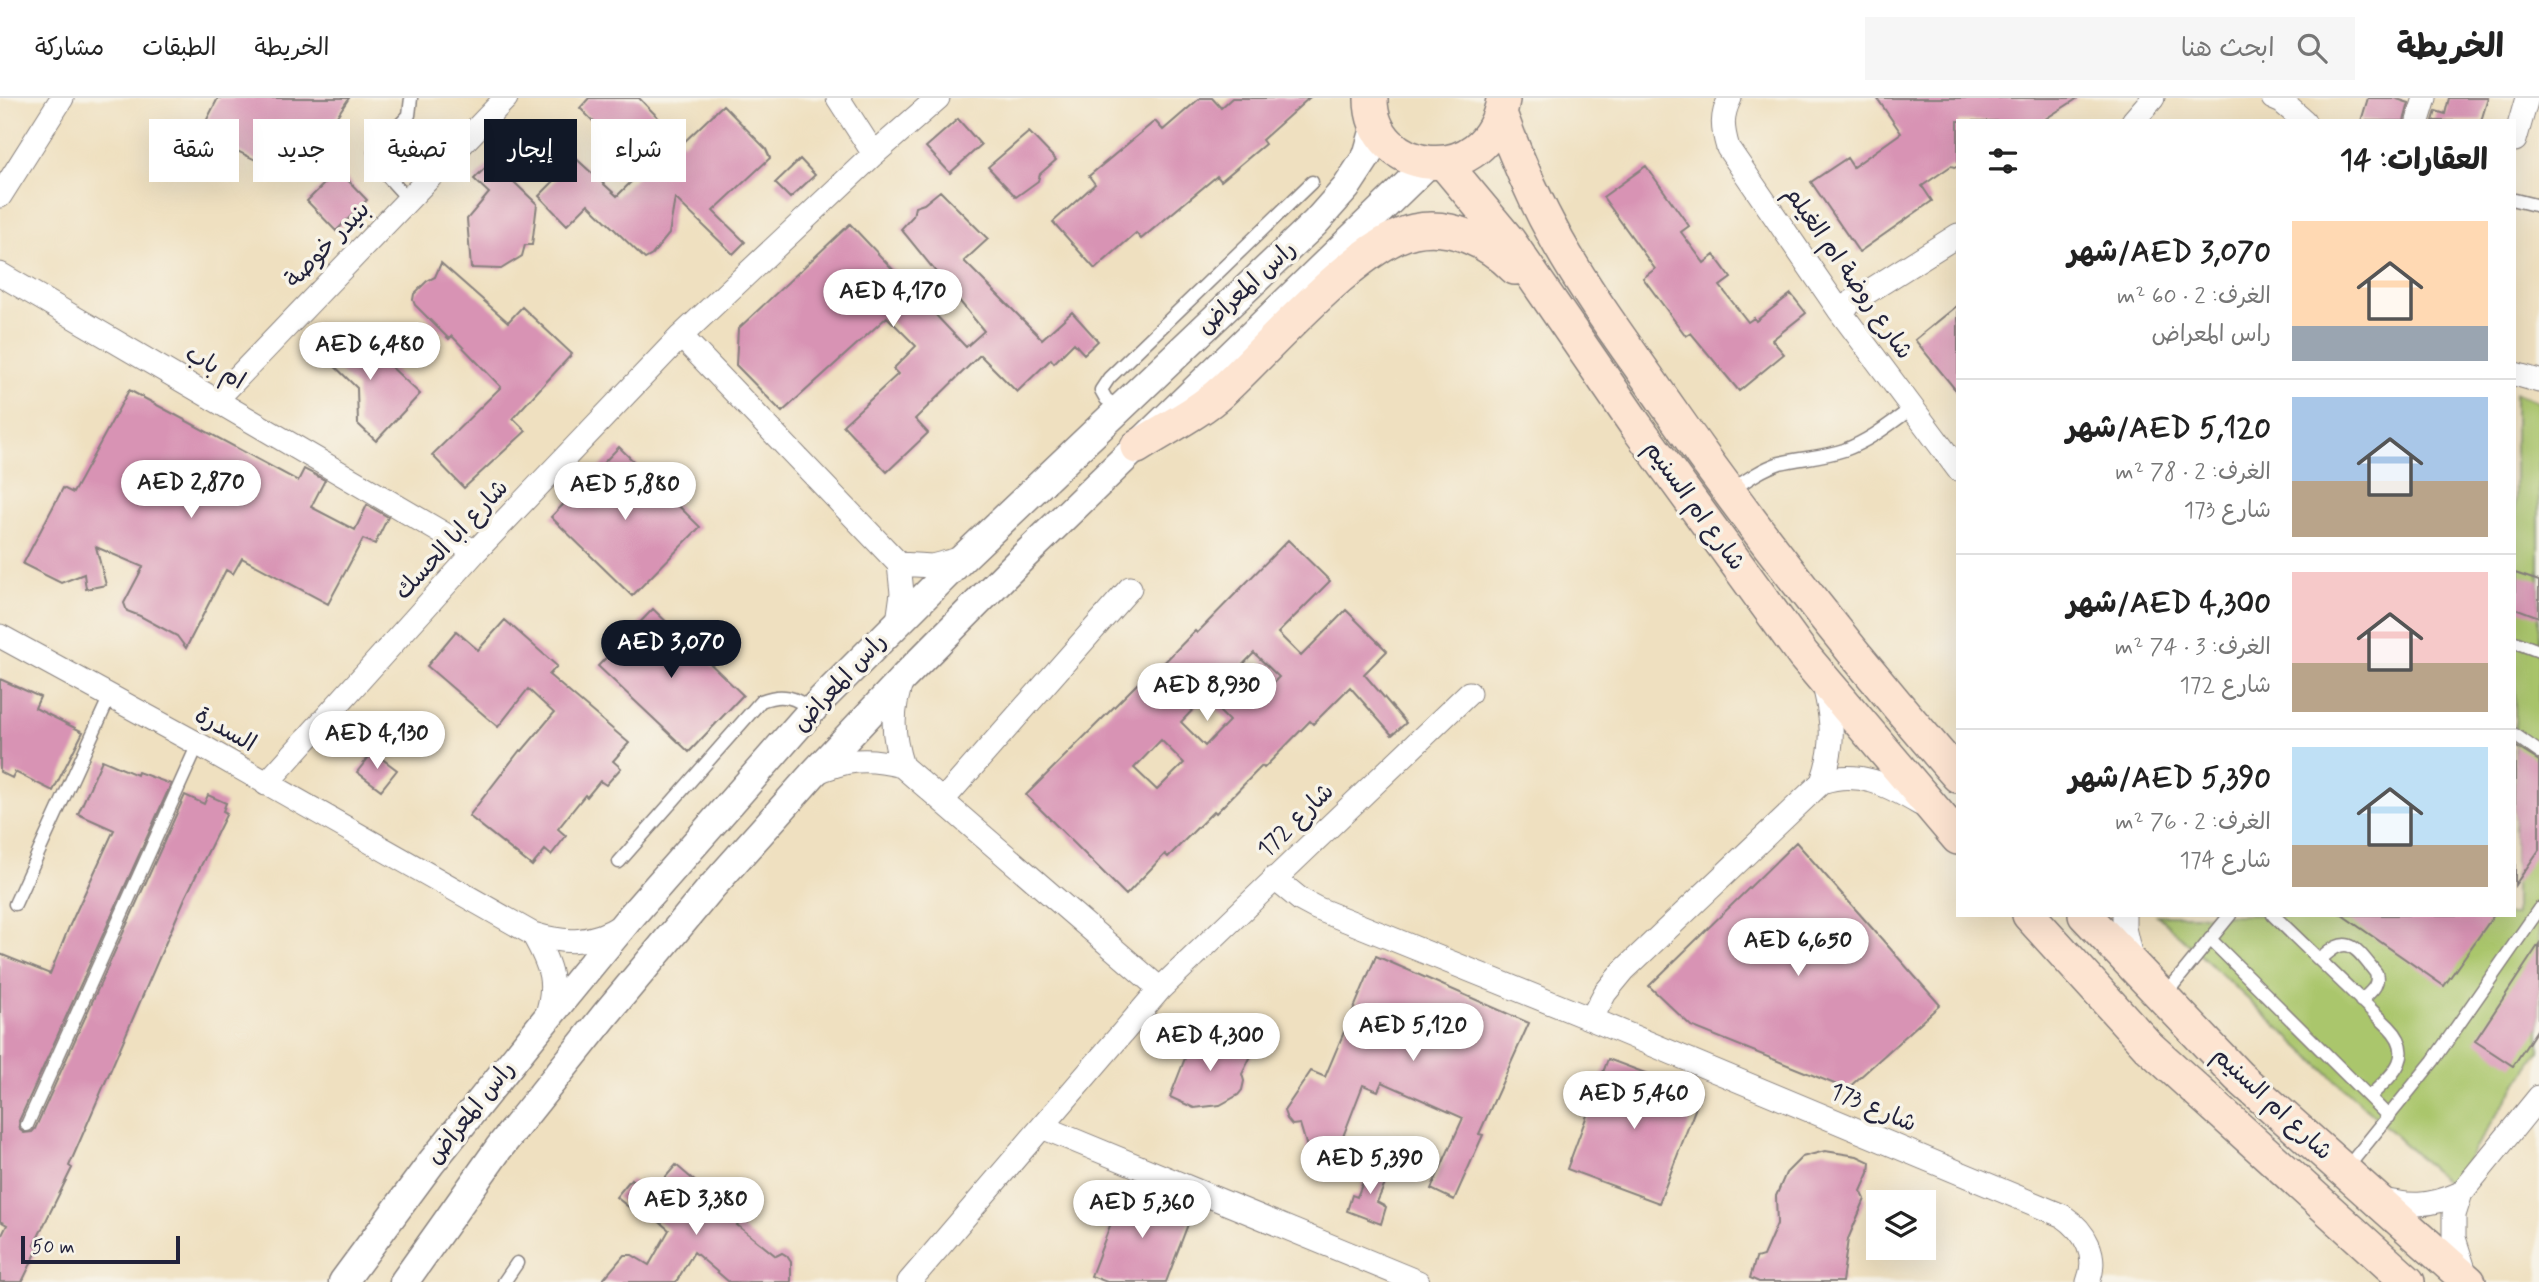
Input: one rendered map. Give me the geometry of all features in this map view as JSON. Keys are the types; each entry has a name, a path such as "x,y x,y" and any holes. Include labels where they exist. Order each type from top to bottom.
{"main road":[{"path":"1373,112 1386,139 1398,151 1413,159 1436,163 1462,158 1479,148 1492,134 1502,107"},
{"name":"شارع ام السنيم","path":"1502,107 1519,164 1574,269 1728,492 1789,573 1870,674 1956,774"},
{"name":"شارع ام السنيم","path":"1436,163 1486,211 1637,427 1824,682 1956,836"},
{"path":"1137,447 1219,394 1350,269 1381,244 1401,235 1434,228 1459,233 1483,243 1507,260 1557,310"},
{"name":"شارع ام السنيم","path":"2031,917 2148,1045 2407,1281"},
{"name":"شارع ام السنيم","path":"2087,917 2238,1076 2469,1282"}],"street":[{"path":"0,196 62,98"},
{"name":"بنيدر خوصة","path":"216,399 408,199 481,107 506,98"},
{"path":"838,98 874,154"},
{"name":"شارع ابا الحسك","path":"266,783 475,552 681,336 874,154 938,98"},
{"name":"شارع روضة ام الغيلم","path":"1730,98 1723,113 1722,130 1728,148 1839,310 1956,466"},
{"path":"2135,119 2153,98"},
{"path":"2273,98 2303,119"},
{"path":"2419,119 2425,98"},
{"path":"2516,136 2527,98"},
{"name":"راس المعراض","path":"343,1282 431,1163 544,1022 627,921 811,711 963,558 1315,223 1346,188 1367,156 1373,112"},
{"name":"راس المعراض","path":"404,1282 499,1149 606,1014 711,888 814,774 904,677 1022,558 1436,163"},
{"path":"1839,310 1956,236"},
{"name":"ام باب","path":"0,274 475,552"},
{"path":"681,336 899,564 902,593 898,622"},
{"path":"2516,374 2539,382"},
{"path":"899,564 932,566 963,558"},
{"path":"943,800 1130,588"},
{"name":"السدرة","path":"0,636 198,744 533,934 573,942 602,936 627,921"},
{"path":"902,765 895,744 892,721 904,677"},
{"path":"1591,1020 1605,993 1624,970 1822,782 1833,745 1833,727 1824,682"},
{"name":"شارع 172","path":"909,1282 1160,989 1469,693"},
{"path":"814,774 856,760 880,760 902,765 1160,989"},
{"path":"1822,782 1844,777 1873,780 1903,793 1936,813"},
{"name":"شارع 173","path":"1274,878 1301,900 1316,908 2063,1216 2075,1224 2084,1235 2090,1249 2093,1280"},
{"path":"2124,917 2132,965"},
{"path":"533,934 552,977 552,1000 544,1022"},
{"path":"2469,1282 2459,1261 2454,1238 2454,1215 2461,1193 2539,1097"},
{"path":"1042,1127 1418,1282"},
{"path":"2371,1196 2394,1203 2417,1205 2440,1202 2461,1193"}],"lane":[{"path":"408,199 378,166 374,152 409,115 411,98"},
{"path":"1121,408 1106,399 1101,390 1109,378 1312,182"},
{"path":"2516,200 2539,206"},
{"path":"1728,492 1750,477 1778,464 1826,455 1854,446 1912,408"},
{"path":"2516,642 2539,651"},
{"path":"619,862 761,701 783,695 794,698 811,711"},
{"path":"15,904 110,696"},
{"path":"2516,736 2539,752"},
{"path":"27,1125 198,744"},
{"path":"2344,1171 2475,1004 2539,909"},
{"path":"2163,997 2229,917"},
{"path":"2275,917 2395,1033 2402,1050 2397,1068 2369,1097"},
{"path":"2210,939 2389,1117"},
{"path":"2320,960 2340,944 2346,944 2356,950 2377,977 2375,987 2361,1000"},
{"path":"504,1282 517,1263"}],"green space":[{"path":"2516,393 2539,402 2539,1051 2450,1186 2159,917 2516,917"}],"building":[{"path":"218,98 349,98 335,119 253,119 253,159 239,152 239,119 207,119"},
{"path":"589,98 639,98 660,119 591,119 580,108"},
{"path":"1200,98 1212,98 1221,108 1232,98 1309,98 1262,140 1265,144 1221,181 1217,176 1141,239 1136,233 1095,269 1053,222 1095,184 1089,176 1155,121 1163,130"},
{"path":"1877,98 2078,98 2045,119 1956,119 1956,167 1951,166 1922,186 1932,201 1859,252 1811,182 1847,158 1853,167 1901,133"},
{"path":"2368,98 2394,98 2409,103 2405,119 2362,119"},
{"path":"2449,98 2488,98 2482,119 2434,119 2436,111 2445,114"},
{"path":"723,105 766,149 770,158 713,211 745,242 733,254 675,198 669,234 652,255 645,259 588,204 567,225 539,196 553,182 577,182 577,159 591,172 591,182 602,182 617,196 631,182 686,182 686,140"},
{"path":"958,119 981,145 950,173 926,147"},
{"path":"1029,132 1056,160 1040,174 1038,181 1016,197 988,167"},
{"path":"800,159 815,175 790,198 775,183"},
{"path":"1646,166 1689,226 1681,232 1704,263 1714,255 1731,278 1720,286 1748,322 1754,318 1756,321 1791,294 1806,313 1772,340 1784,354 1739,391 1691,333 1686,336 1643,278 1655,269 1603,197"},
{"path":"484,169 484,182 514,182 537,204 532,245 525,245 522,256 501,269 471,268 467,219 489,193 474,179"},
{"path":"326,182 350,182 367,200 336,231 307,201"},
{"path":"940,191 988,239 964,261 1042,339 1072,312 1098,341 1084,354 1074,343 1054,363 1051,359 1017,392 980,355 915,419 928,433 887,472 843,425 898,374 893,369 916,346 887,317 782,412 736,365 738,329 850,224 966,347 984,331 901,229 913,216 915,207 924,204"},
{"path":"441,263 508,322 522,307 572,354 513,418 526,431 464,488 432,455 501,387 452,336 449,339 415,305 414,294 435,277"},
{"path":"1956,307 1956,391 1915,340"},
{"path":"347,325 420,394 376,441 358,424 357,388 319,351"},
{"path":"129,390 298,481 304,469 325,480 311,507 355,530 367,505 388,517 375,544 363,539 328,604 242,558 233,574 226,570 186,648 177,636 127,611 124,603 143,567 96,547 106,585 86,589 84,574 61,583 23,564 63,488 73,493"},
{"path":"619,447 700,527 632,596 551,517"},
{"path":"1288,540 1330,581 1278,633 1301,656 1346,610 1387,651 1364,674 1406,723 1392,735 1350,687 1313,724 1310,721 1264,768 1262,766 1168,857 1165,854 1126,895 1026,795 1149,672 1152,675 1195,631 1197,633","holes":["1254,653 1279,677 1254,702 1230,678","1205,697 1229,721 1205,746 1181,722","1161,740 1184,763 1157,790 1134,768"]},
{"path":"2516,573 2539,581 2539,617 2516,608"},
{"path":"653,609 743,695 689,752 598,666"},
{"path":"505,620 557,666 549,675 629,743 613,761 621,768 606,785 600,781 587,797 585,795 558,829 566,836 551,855 545,850 532,866 469,816 520,750 522,751 554,713 528,689 498,727 427,666 456,631 478,650"},
{"path":"0,679 40,697 35,708 83,732 53,791 15,772 12,778 0,772"},
{"path":"2516,747 2539,761 2539,850 2516,884"},
{"path":"373,752 397,770 381,790 357,772"},
{"path":"102,760 137,775 138,772 171,784 19,1121 20,1130 24,1133 35,1129 185,795 204,804 208,795 226,803 223,811 227,813 185,898 69,1166 72,1168 34,1245 39,1247 22,1282 0,1282 0,1239 7,1225 0,1221 0,954 50,974 114,830 78,814"},
{"path":"1796,842 1940,1005 1847,1089 1691,1026 1649,986"},
{"path":"2345,917 2493,917 2444,986"},
{"path":"2539,944 2539,1027 2513,1066 2475,1041"},
{"path":"1376,956 1529,1023 1479,1134 1483,1135 1454,1200 1431,1189 1463,1118 1382,1082 1378,1091 1363,1085 1332,1165 1307,1153 1300,1124 1292,1125 1284,1111 1311,1071 1325,1077"},
{"path":"1196,1030 1252,1054 1242,1074 1242,1090 1220,1105 1194,1108 1170,1097"},
{"path":"1608,1059 1701,1094 1659,1203 1567,1169"},
{"path":"1825,1151 1857,1156 1870,1162 1869,1173 1861,1191 1865,1199 1848,1239 1842,1282 1759,1282 1750,1278 1756,1258 1763,1256 1777,1224 1776,1196 1786,1173 1802,1157"},
{"path":"676,1165 711,1195 715,1191 731,1204 726,1211 739,1222 737,1225 776,1256 782,1253 787,1256 791,1262 791,1282 729,1282 694,1252 676,1282 601,1282 624,1255 632,1255 649,1265 669,1230 644,1209 639,1215 616,1197 631,1179 650,1195"},
{"path":"1370,1165 1390,1173 1377,1202 1386,1207 1381,1224 1347,1211 1352,1195 1357,1197"},
{"path":"1125,1186 1193,1211 1166,1282 1107,1282 1091,1276"}]}
